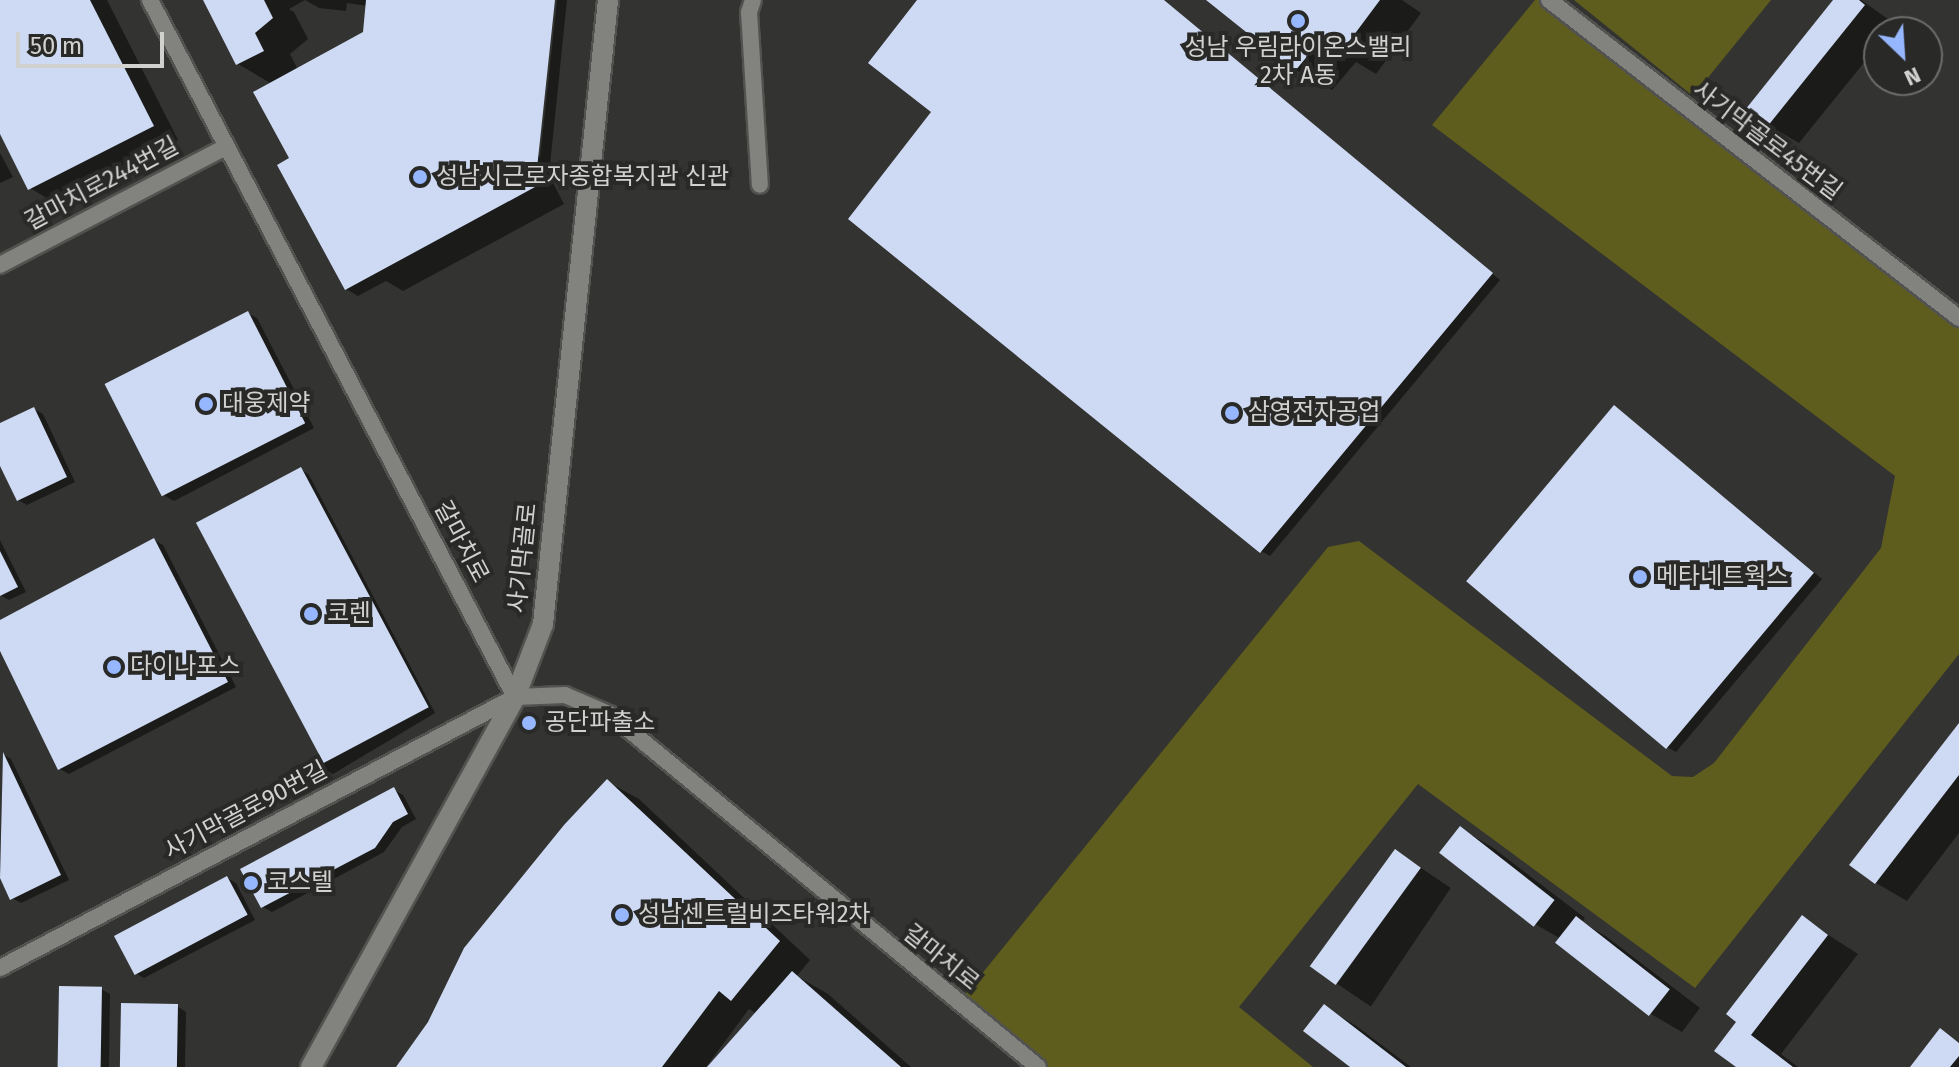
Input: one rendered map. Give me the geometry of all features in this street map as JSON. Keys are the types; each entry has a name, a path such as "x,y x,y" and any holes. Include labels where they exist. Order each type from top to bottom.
{"street":[{"name":"갈마치로","path":"150,0 515,697 565,695 611,715 1038,1067"},
{"name":"사기막골로","path":"311,1067 515,697 543,624 608,0"},
{"path":"753,0 749,12 760,185"},
{"name":"사기막골로45번길","path":"1549,0 1959,318"},
{"name":"갈마치로244번길","path":"0,265 226,147"},
{"name":"사기막골로90번길","path":"0,968 515,697"}],"shaded area":[{"path":"1535,0 1549,0 1959,323 1959,654 1695,988 1418,784 1239,1007 1313,1067 1039,1067 959,1002 1328,547 1359,541 1672,776 1693,777 1714,763 1881,548 1895,476 1432,125"},
{"path":"1574,0 1771,0 1693,96"}],"building":[{"path":"0,0 90,0 154,126 28,190 0,134"},
{"path":"203,0 264,0 273,18 255,33 264,51 236,65"},
{"path":"366,0 555,0 535,187 345,290 277,165 289,158 253,92 363,32"},
{"name":"삼영전자공업","path":"917,0 1164,0 1493,273 1260,553 848,219 931,112 868,63"},
{"name":"성남 우림라이온스밸리 2차 A동","path":"1206,0 1380,0 1339,55 1320,41 1295,71"},
{"path":"1833,0 1859,0 1865,5 1767,127 1745,110"},
{"name":"대웅제약","path":"248,311 305,423 162,496 105,384"},
{"name":"메타네트웍스","path":"1614,405 1814,573 1666,749 1466,581"},
{"path":"34,407 67,477 17,501 0,466 0,423"},
{"name":"코렌","path":"301,467 429,707 324,763 196,523"},
{"name":"다이나포스","path":"154,538 228,682 58,770 0,651 0,620"},
{"path":"0,551 18,587 0,596"},
{"path":"1959,723 1959,775 1875,884 1849,865"},
{"path":"3,752 61,875 10,900 0,878"},
{"name":"성남센트럴비즈타워2차","path":"607,779 780,941 731,1001 719,991 662,1067 396,1067 428,1022 464,948 564,825"},
{"path":"394,787 408,814 393,822 375,848 261,908 240,869"},
{"path":"1460,826 1555,900 1534,927 1439,853"},
{"path":"1395,849 1421,868 1336,985 1310,966"},
{"path":"227,876 248,915 135,975 114,936"},
{"path":"1802,915 1828,935 1751,1035 1793,1067 1736,1067 1714,1051 1736,1022 1726,1014"},
{"path":"1576,916 1670,989 1649,1016 1555,943"},
{"path":"792,971 901,1067 707,1067"},
{"path":"59,986 102,987 101,1067 58,1067"},
{"path":"121,1003 178,1004 177,1067 120,1067"},
{"path":"1324,1004 1406,1067 1350,1067 1303,1031"},
{"path":"1940,1028 1959,1043 1959,1056 1950,1067 1910,1067"}],"place":[{"name":"성남 우림라이온스밸리 2차 A동","path":"1298,21"},
{"name":"성남시근로자종합복지관 신관","path":"420,177"},
{"name":"대웅제약","path":"206,404"},
{"name":"삼영전자공업","path":"1232,413"},
{"name":"메타네트웍스","path":"1640,577"},
{"name":"코렌","path":"311,614"},
{"name":"다이나포스","path":"114,667"},
{"name":"공단파출소","path":"529,723"},
{"name":"코스텔","path":"251,883"},
{"name":"성남센트럴비즈타워2차","path":"622,915"}]}
